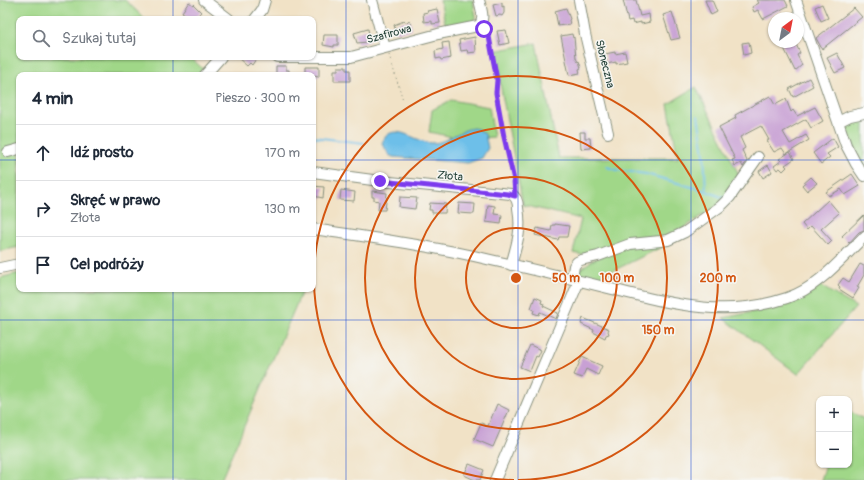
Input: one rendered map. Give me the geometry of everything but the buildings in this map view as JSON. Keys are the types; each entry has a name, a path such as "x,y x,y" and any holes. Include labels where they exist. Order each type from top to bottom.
{"street":[{"path":"204,0 225,16"},
{"path":"257,16 262,10 265,0"},
{"path":"372,0 387,49"},
{"name":"Szafirowa","path":"316,57 350,57 387,49 438,34 478,26 482,24 483,20 479,0"},
{"name":"Słoneczna","path":"579,0 585,34 608,133"},
{"path":"796,0 838,122 852,158 864,176"},
{"path":"208,72 218,60"},
{"path":"838,122 850,116 864,113"},
{"path":"8,152 16,150"},
{"path":"495,480 575,280 574,266 577,262 630,244 661,242 685,232 721,206 730,197 758,157"},
{"name":"Złota","path":"316,172 515,196"},
{"path":"511,265 521,221 518,202 515,196"},
{"path":"316,229 442,249 668,303 691,307 719,309 762,304 788,298 805,290 825,274 864,237"},
{"path":"0,268 16,265"}],"path":[{"path":"488,25 497,80 496,93 514,180 515,196"},
{"path":"484,29 488,31"},
{"path":"387,49 402,100"}],"green space":[{"path":"0,0 125,0 142,16 16,16 16,60 193,60 203,69 200,72 16,72 16,248 0,251"},
{"path":"440,0 473,0 476,17 472,23 446,27"},
{"path":"536,43 559,158 678,158 668,104 696,87 741,179 726,200 673,235 588,256 573,253 581,219 523,205 494,51"},
{"path":"451,100 489,107 494,137 462,139 429,132 432,110"},
{"path":"856,115 864,117 864,168 844,124"},
{"path":"668,244 592,281 578,277 580,269 593,260 630,245"},
{"path":"16,274 16,292 302,292 221,480 0,480 0,278"},
{"path":"819,285 856,307 798,374 723,318 758,311 796,300"},
{"path":"852,413 864,419 864,480 821,480 825,468 852,468"}],"water":[{"path":"473,128 478,129 485,134 488,148 482,158 468,163 393,157 389,155 382,143 386,136 397,132 432,143 443,141 462,131"}],"waterway":[{"path":"698,116 704,154 706,190"},
{"path":"316,137 364,143"},
{"path":"607,167 646,174 706,191 724,198"}],"route":[{"path":"380,181 512,194 515,196 514,180 496,93 497,80 488,31 484,29"}]}
